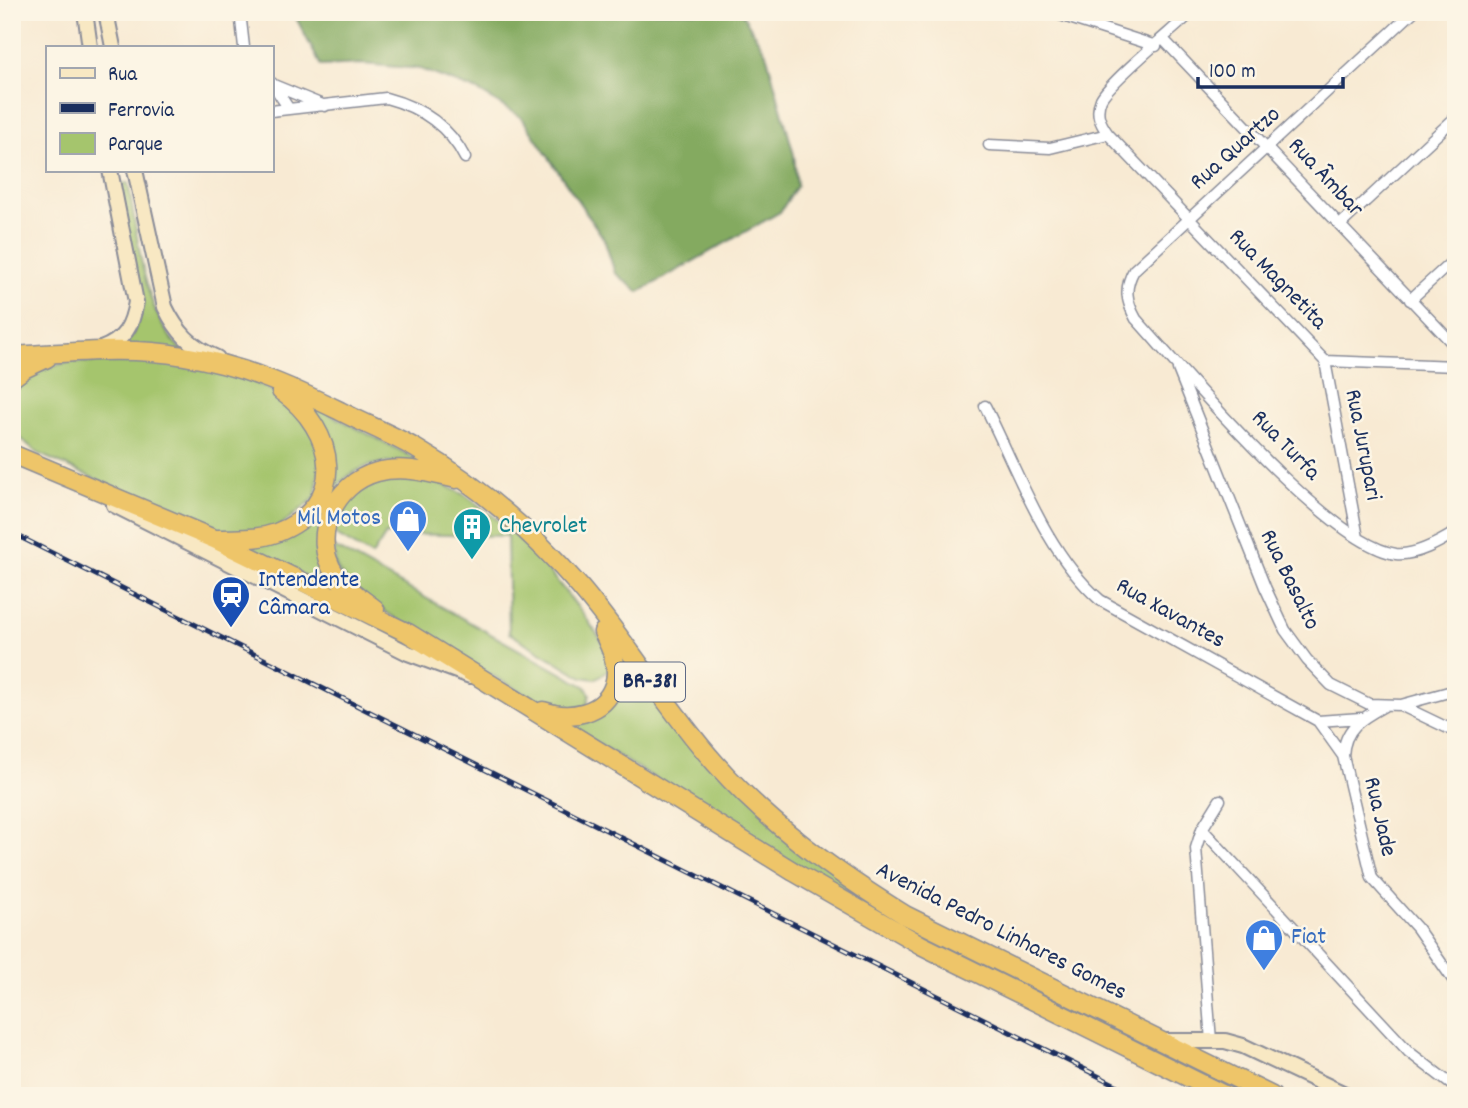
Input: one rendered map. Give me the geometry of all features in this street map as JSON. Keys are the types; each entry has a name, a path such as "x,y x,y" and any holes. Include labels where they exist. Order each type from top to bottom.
{"highway":[{"name":"Avenida Pedro Linhares Gomes","path":"12,356 93,352 182,355 238,367 286,385 413,447 467,481 535,541 581,588 715,763 754,805 800,844 848,880 905,915 1272,1096"},
{"path":"12,378 24,369 60,353"},
{"path":"214,538 258,538 293,524 321,494 328,469 326,445 315,422 297,402 238,367"},
{"path":"12,439 46,468"},
{"name":"Avenida Pedro Linhares Gomes","path":"12,454 214,538 408,633 676,800 921,945 1226,1096"},
{"path":"408,633 335,575 326,556 324,541 331,512 339,497 356,481 376,472 402,469 467,481"},
{"path":"526,705 551,714 572,716 589,712 614,686 613,652 581,588"}],"main road":[{"path":"85,12 90,46"},
{"path":"106,12 113,46"},
{"path":"93,352 118,342 125,335 133,319 136,302 110,172"},
{"path":"115,172 126,176 131,172"},
{"path":"134,172 158,281 175,327 202,351 238,367"},
{"path":"71,478 111,503 227,564 408,653 447,670 486,681"},
{"path":"1161,1041 1211,1041 1244,1046 1349,1096"}],"street":[{"path":"240,12 244,46"},
{"path":"1051,12 1160,42"},
{"path":"989,145 1051,148 1108,134 1099,122 1101,100 1192,12"},
{"name":"Rua Quartzo","path":"1126,292 1134,270 1413,12"},
{"name":"Rua Âmbar","path":"1160,42 1269,148 1456,347"},
{"path":"273,85 325,106"},
{"path":"273,87 289,109"},
{"path":"273,111 372,99 401,102 442,126 457,142 465,158"},
{"path":"1341,224 1456,117"},
{"name":"Rua Magnetita","path":"1108,134 1325,361 1456,366"},
{"path":"1410,300 1456,258"},
{"name":"Rua Turfa","path":"1126,292 1128,306 1136,318 1313,507 1358,538 1398,554 1418,551 1456,531"},
{"name":"Rua Jurupari","path":"1325,361 1358,538"},
{"name":"Rua Basalto","path":"1175,362 1242,532 1285,630 1331,685 1351,697 1385,706 1401,705 1456,690"},
{"name":"Rua Xavantes","path":"985,406 1038,513 1083,585 1100,600 1318,721 1343,756"},
{"path":"1401,705 1456,732"},
{"path":"1318,721 1361,718 1385,706"},
{"path":"1343,756 1348,734 1361,718"},
{"name":"Rua Jade","path":"1343,756 1372,878 1417,928 1456,984"},
{"path":"1211,1041 1196,848 1202,829 1220,800"},
{"path":"1202,829 1409,1052 1456,1088"}],"green space":[{"path":"293,12 741,12 766,53 794,155 797,186 780,212 639,292 615,273 604,239 522,118 478,91 420,69 362,64 321,66"},
{"path":"128,183 150,296 170,336 184,352 116,350 132,335 139,318 117,184"},
{"path":"67,362 178,363 232,373 257,383 287,402 323,446 315,498 275,530 239,533 204,527 39,454 12,431 12,386 29,374"},
{"path":"301,399 428,465 400,462 360,469 339,485 330,497 318,540 362,605 241,544 302,523 332,474"},
{"path":"378,474 436,481 465,495 506,526 536,555 581,611 604,644 609,670 595,679 582,677 509,633 507,536 386,534 372,556 336,535 330,525 338,504"},
{"path":"334,547 586,687 590,694 587,706 562,710 541,703 399,621 350,584 337,568"},
{"path":"616,650 676,728 865,899 861,904 559,720 601,711"}],"railway":[{"path":"12,533 1138,1096"}],"place":[{"name":"Mil Motos","path":"408,553"},
{"name":"Chevrolet","path":"472,561"},
{"name":"Intendente Câmara","path":"231,629"},
{"name":"Fiat","path":"1264,972"}]}
